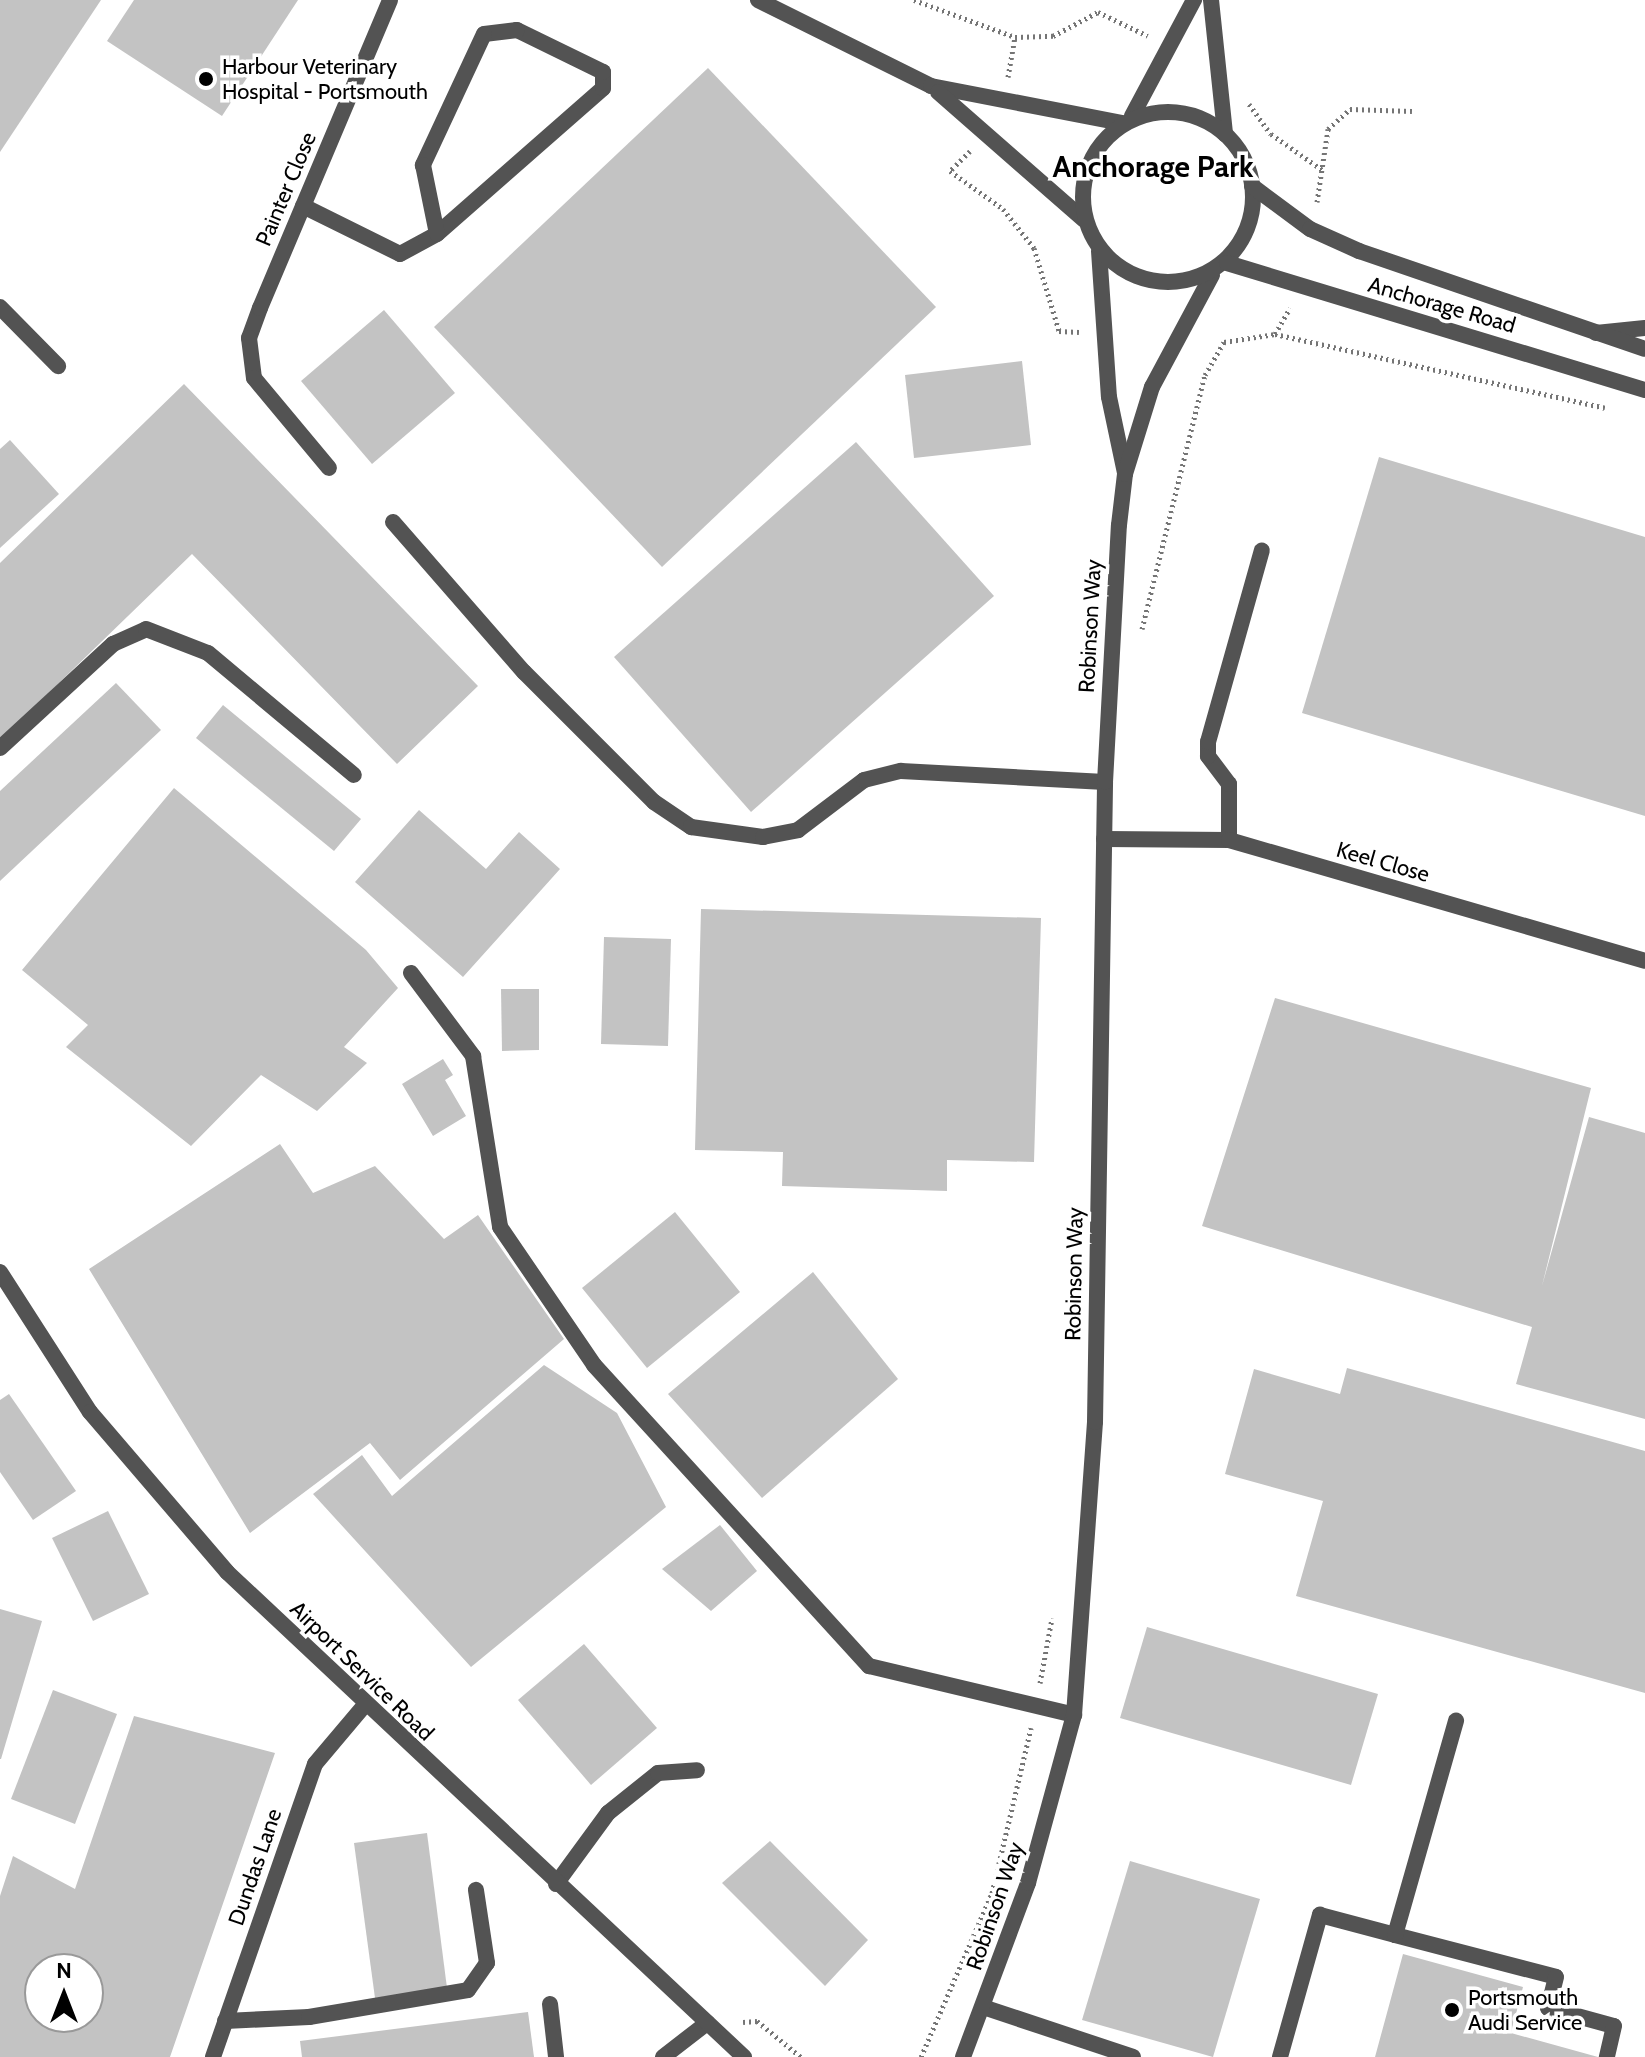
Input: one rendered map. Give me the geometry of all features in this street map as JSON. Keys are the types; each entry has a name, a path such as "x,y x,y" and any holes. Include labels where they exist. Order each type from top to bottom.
{"street":[{"name":"Painter Close","path":"329,468 254,378 249,338 390,0"},
{"path":"758,0 931,86 1003,105 1127,120 1174,110 1225,134"},
{"path":"1084,220 1090,165 1127,120 1194,0"},
{"path":"931,86 989,132 1084,220 1099,251 1150,279 1212,275 1227,263 1248,234 1252,186 1225,134 1211,0"},
{"path":"303,206 400,254 437,234 603,88 603,72 517,30 484,34 423,165 437,234"},
{"name":"Anchorage Road","path":"1252,186 1310,229 1359,251 1645,349"},
{"name":"Robinson Way","path":"963,2057 1028,1883 1074,1715 1095,1422 1105,782 1125,474 1103,334 1099,251"},
{"name":"Anchorage Road","path":"1227,263 1645,390"},
{"name":"Robinson Way","path":"1125,474 1172,348 1212,275"},
{"path":"0,307 58,366"},
{"path":"1594,333 1645,328"},
{"path":"393,522 524,672 654,802 691,827 763,837 798,830 864,780 901,771 1105,782"},
{"path":"1229,840 1229,784 1208,756 1208,742 1262,550"},
{"path":"0,748 113,644 146,629 208,653 354,775"},
{"name":"Keel Close","path":"1104,839 1229,840 1645,961"},
{"path":"411,973 473,1056 500,1227 594,1365 869,1666 1074,1715"},
{"name":"Airport Service Road","path":"0,1272 90,1412 227,1572 364,1706 744,2057"},
{"name":"Dundas Lane","path":"213,2057 315,1764 364,1706"},
{"path":"1395,1935 1456,1721"},
{"path":"556,1884 608,1813 658,1773 697,1770"},
{"path":"225,2021 309,2017 468,1990 487,1963 476,1890"},
{"path":"1280,2057 1320,1915 1556,1977 1548,2008 1614,2026 1607,2057"},
{"path":"550,2004 556,2057"},
{"path":"983,2007 1133,2057"},
{"path":"663,2057 707,2023"}],"path":[{"path":"1003,105 1015,37"},
{"path":"1325,171 1328,129 1350,109 1412,111"},
{"path":"989,132 950,171 1003,209 1034,248 1059,331 1103,334"},
{"path":"1275,334 1616,411"},
{"path":"1172,348 1205,375"}],"building":[{"path":"0,0 101,0 0,152"},
{"name":"Harbour Veterinary Hospital - Portsmouth","path":"134,0 298,0 222,116 107,41"},
{"path":"708,68 936,307 662,567 434,327"},
{"path":"384,310 455,393 372,464 301,381"},
{"path":"1022,361 1031,445 914,458 905,375"},
{"path":"184,384 478,686 397,764 192,554 0,740 0,563"},
{"path":"10,440 59,494 0,548 0,449"},
{"path":"856,442 994,596 751,812 614,657"},
{"path":"1379,457 1645,537 1645,816 1302,713"},
{"path":"116,683 161,730 0,881 0,791"},
{"path":"223,705 361,819 334,851 196,738"},
{"path":"174,788 366,950 398,988 344,1047 367,1063 317,1111 261,1075 191,1146 66,1047 88,1025 22,970"},
{"path":"419,810 486,869 519,832 560,869 463,977 355,882"},
{"path":"701,909 1041,918 1034,1162 947,1160 947,1191 782,1186 783,1152 695,1150"},
{"path":"604,937 671,939 668,1046 601,1044"},
{"path":"501,989 539,989 539,1050 502,1051"},
{"path":"1275,998 1591,1088 1542,1286 1589,1117 1645,1133 1645,1419 1516,1384 1532,1327 1202,1226"},
{"path":"443,1059 453,1075 445,1080 466,1116 433,1136 402,1084"},
{"path":"280,1144 313,1193 375,1166 444,1239 478,1215 564,1339 400,1480 370,1443 250,1533 89,1269"},
{"path":"675,1212 740,1292 647,1368 582,1288"},
{"path":"813,1272 898,1379 762,1498 668,1394"},
{"path":"544,1365 617,1413 666,1507 471,1667 313,1494 362,1455 392,1496"},
{"path":"1347,1368 1645,1451 1645,1693 1296,1596 1323,1501 1225,1474 1254,1369 1340,1394"},
{"path":"9,1394 76,1491 33,1520 0,1472 0,1400"},
{"path":"108,1511 149,1594 93,1621 52,1538"},
{"path":"720,1525 757,1571 711,1611 662,1569"},
{"path":"0,1609 42,1621 1,1759 0,1759"},
{"path":"1147,1627 1378,1694 1351,1785 1120,1718"},
{"path":"584,1644 657,1728 591,1785 518,1700"},
{"path":"53,1690 117,1714 75,1824 11,1799"},
{"path":"134,1716 275,1753 170,2057 0,2057 0,1896 13,1856 75,1889"},
{"path":"427,1833 447,1988 375,1998 354,1843"},
{"path":"770,1841 868,1940 825,1986 722,1883"},
{"path":"1130,1861 1260,1899 1213,2057 1082,2020"},
{"name":"Portsmouth Audi Service","path":"1403,1954 1523,1987 1511,2033 1598,2057 1375,2057"},
{"path":"528,2012 534,2057 302,2057 300,2041"}],"place":[{"name":"Harbour Veterinary Hospital - Portsmouth","path":"206,79"},
{"name":"Portsmouth Audi Service","path":"1452,2010"}],"district":[{"name":"Anchorage Park","path":"1153,167"}]}
